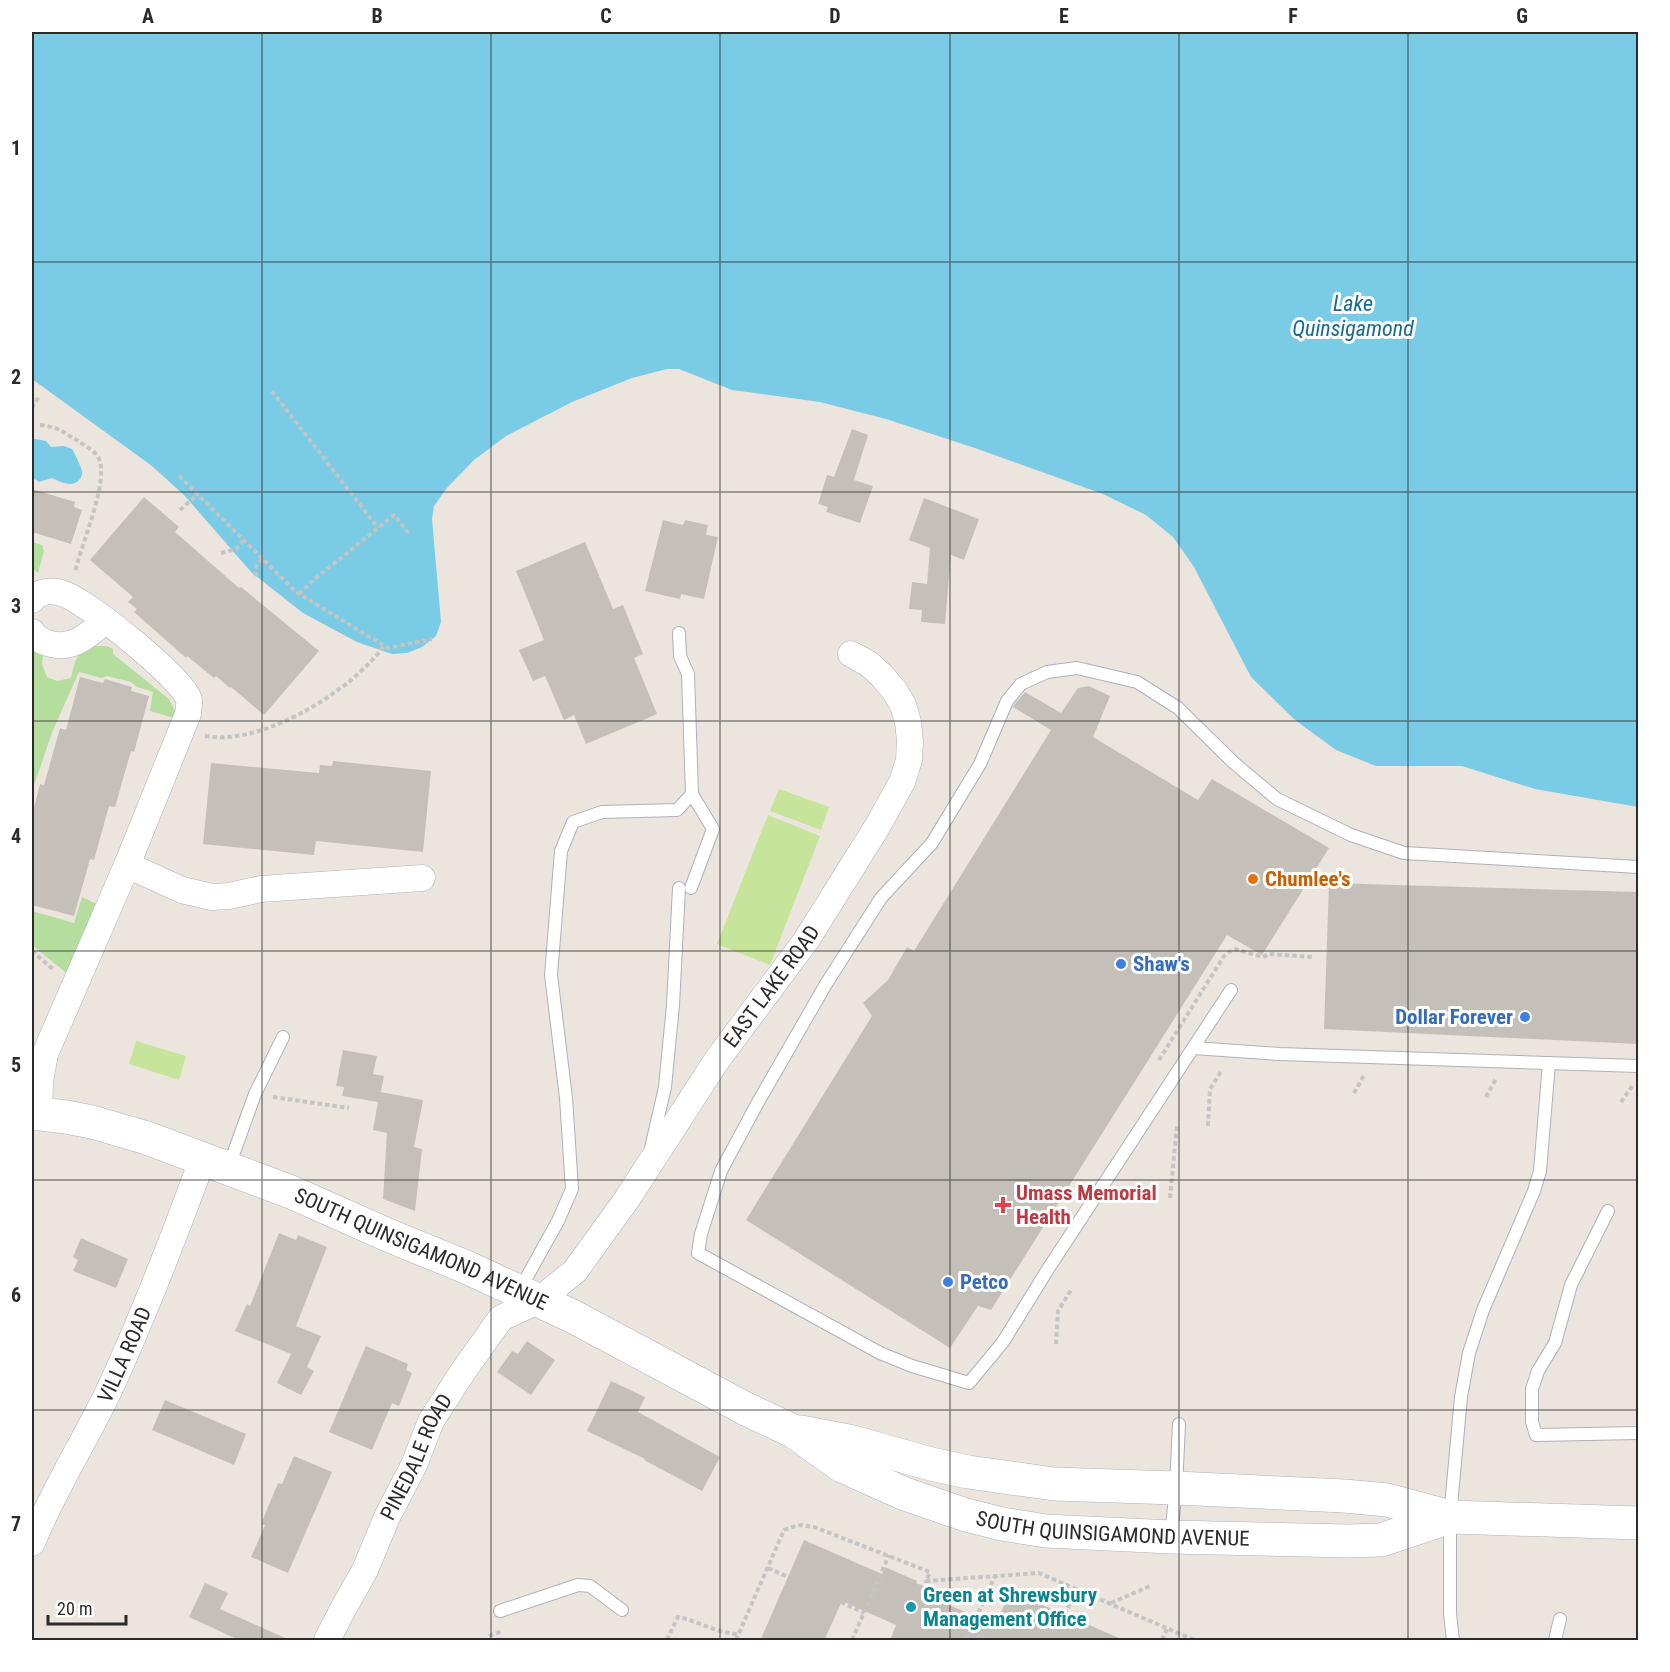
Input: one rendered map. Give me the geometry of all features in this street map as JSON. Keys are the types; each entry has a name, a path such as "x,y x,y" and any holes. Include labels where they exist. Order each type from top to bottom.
{"main road":[{"name":"SOUTH QUINSIGAMOND AVENUE","path":"35,1113 66,1117 119,1129 299,1195 597,1328 746,1409 793,1431 842,1466 905,1494 966,1515 1046,1531 1171,1537 1381,1540 1450,1517"},
{"name":"SOUTH QUINSIGAMOND AVENUE","path":"793,1431 853,1442 968,1472 1025,1481 1081,1486 1344,1496 1387,1500 1450,1517 1638,1523"}],"street":[{"path":"32,600 35,595 47,592 63,593 69,596 105,621 164,668 184,689 190,700 188,714 127,865 38,1054 40,1082 35,1113"},
{"path":"32,632 43,642 64,646 81,640 105,621"},
{"name":"EAST LAKE ROAD","path":"528,1297 575,1271 627,1199 717,1060 807,939 878,827 902,783 909,760 910,741 903,705 882,676 869,664 851,654"},
{"path":"127,865 182,890 213,897 261,889 422,878"},
{"name":"VILLA ROAD","path":"32,1543 37,1516 94,1421 113,1383 166,1256 216,1163"},
{"name":"PINEDALE ROAD","path":"327,1641 365,1570 387,1517 414,1465 431,1421 501,1317 528,1297"}],"lane":[{"path":"646,1169 665,1087 685,888 713,829 692,794 688,674 681,656 679,633"},
{"path":"1231,990 1048,1269 1003,1342 969,1383 912,1366 880,1353 698,1253 701,1234 721,1171 826,984 881,898 932,843 980,764 1007,701 1021,684 1047,672 1077,668 1137,682 1178,708 1234,763 1277,799 1351,835 1404,853 1638,867"},
{"path":"528,1297 572,1189 566,1098 551,975 561,851 573,822 602,812 677,810 692,794"},
{"path":"216,1163 255,1094 283,1037"},
{"path":"1194,1048 1279,1054 1638,1066"},
{"path":"1453,1641 1450,1614 1450,1517 1461,1397 1469,1353 1483,1310 1534,1191 1540,1171 1549,1063"},
{"path":"1608,1211 1571,1286 1555,1343 1538,1371 1532,1389 1532,1422 1536,1435 1638,1433"},
{"path":"1171,1537 1179,1424"},
{"path":"500,1611 578,1585 590,1586 621,1610"},
{"path":"1556,1641 1560,1619"}],"path":[{"path":"272,391 378,528"},
{"path":"32,408 39,396"},
{"path":"40,425 53,426 91,450 99,458 101,477 97,502 69,596"},
{"path":"179,476 299,594 388,648 432,639"},
{"path":"180,510 198,494"},
{"path":"299,594 394,515 410,535"},
{"path":"221,553 236,549 244,540"},
{"path":"256,576 257,564 262,559"},
{"path":"182,728 200,736 228,737 258,732 285,722 317,705 348,682 370,663 385,645"},
{"path":"1208,1126 1210,1089 1234,1051"},
{"path":"1621,1102 1638,1078"},
{"path":"255,1094 349,1108"},
{"path":"1170,1198 1177,1125"},
{"path":"1056,1344 1058,1311 1071,1290"},
{"path":"736,1641 784,1530 801,1525 834,1533 930,1572 926,1581 1040,1573 1194,1641"},
{"path":"852,1641 889,1556"},
{"path":"768,1568 788,1577"},
{"path":"966,1641 995,1576"},
{"path":"1110,1604 1150,1586"},
{"path":"1065,1615 1076,1589"},
{"path":"841,1602 864,1613"},
{"path":"667,1641 678,1617 689,1619 723,1633 730,1632 739,1635"},
{"path":"1162,1641 1167,1629"},
{"path":"970,1633 987,1641"}],"green space":[{"path":"32,542 42,545 44,551 38,573 32,568"},
{"path":"94,646 106,646 113,649 113,654 169,699 176,713 174,718 150,711 153,692 137,687 131,682 79,672 53,730 32,791 32,648 43,656 42,664 47,677 57,681 71,678 75,662 80,654"},
{"path":"779,789 829,807 821,830 770,811"},
{"path":"768,815 820,836 770,965 717,944"},
{"path":"82,897 103,907 70,976 32,945 32,911 74,923"},
{"path":"136,1041 186,1056 179,1080 129,1064"}],"water":[{"name":"Lake Quinsigamond","path":"32,32 1638,32 1638,807 1535,789 1462,766 1376,766 1336,750 1295,720 1251,677 1194,567 1173,537 1146,515 1103,494 886,419 820,402 732,390 679,369 667,369 632,378 572,402 506,436 474,460 446,489 434,506 432,519 441,622 436,636 422,647 407,653 392,654 357,642 303,613 252,573 185,496 152,466 32,379"},
{"path":"32,440 46,441 51,447 64,446 72,449 82,473 79,480 69,484 52,478 39,482 33,478"}],"building":[{"path":"852,429 868,435 854,480 873,486 860,523 826,512 828,507 818,504 827,475 834,477"},
{"path":"32,489 75,502 74,507 82,510 71,544 32,532"},
{"path":"144,497 179,527 175,532 239,588 241,587 319,651 264,715 216,676 214,678 187,656 186,658 134,612 137,609 128,602 133,597 90,560"},
{"path":"924,498 979,519 964,560 951,555 945,624 921,622 922,610 909,609 912,582 927,584 930,548 909,540"},
{"path":"663,520 683,525 685,520 708,525 706,535 718,537 704,599 681,594 680,599 645,591"},
{"path":"585,542 613,609 623,605 643,654 634,658 657,714 586,744 574,715 564,720 545,676 533,681 519,650 544,640 516,571"},
{"path":"80,677 103,683 105,679 132,687 131,691 149,696 134,752 131,751 115,807 109,806 94,860 90,859 74,916 32,905 32,815 40,784 44,785 60,728 66,730"},
{"path":"1089,686 1110,696 1093,737 1198,800 1212,779 1329,848 1262,955 1227,935 991,1310 978,1306 950,1348 746,1220 872,1016 863,1003 888,980 907,947 914,951 1051,730 1013,707 1014,705 1025,692 1061,713 1078,688"},
{"path":"333,761 431,771 423,852 316,841 314,855 203,844 211,763 319,773 320,765 332,766"},
{"path":"1329,883 1638,892 1638,1044 1324,1029"},
{"path":"343,1050 377,1056 373,1074 384,1076 381,1092 423,1100 414,1147 422,1149 415,1211 383,1199 387,1133 373,1130 378,1102 342,1096 344,1087 336,1086"},
{"path":"279,1233 296,1240 298,1235 327,1247 296,1326 321,1336 307,1367 314,1371 301,1395 277,1383 291,1354 235,1331 247,1304 250,1306"},
{"path":"81,1238 128,1259 116,1288 73,1271 78,1260 73,1257"},
{"path":"527,1341 555,1360 531,1395 497,1372 512,1351 518,1354"},
{"path":"366,1346 408,1364 406,1370 412,1373 399,1406 392,1403 372,1450 329,1432"},
{"path":"611,1381 645,1397 638,1412 720,1457 702,1491 645,1459 587,1431"},
{"path":"165,1400 246,1434 234,1465 152,1430"},
{"path":"294,1456 332,1472 288,1573 251,1557 265,1525 261,1524 278,1483 282,1484"},
{"path":"804,1540 882,1574 885,1567 917,1581 916,1583 947,1595 944,1603 996,1625 1010,1591 1126,1641 890,1641 896,1625 842,1601 824,1641 760,1641"},
{"path":"205,1583 228,1593 220,1609 292,1641 241,1641 189,1617"}],"place":[{"name":"Chumlee's","path":"1253,879"},
{"name":"Shaw's","path":"1121,964"},
{"name":"Dollar Forever","path":"1525,1017"},
{"name":"Umass Memorial Health","path":"1003,1205"},
{"name":"Petco","path":"948,1282"},
{"name":"Green at Shrewsbury Management Office","path":"911,1607"}]}
